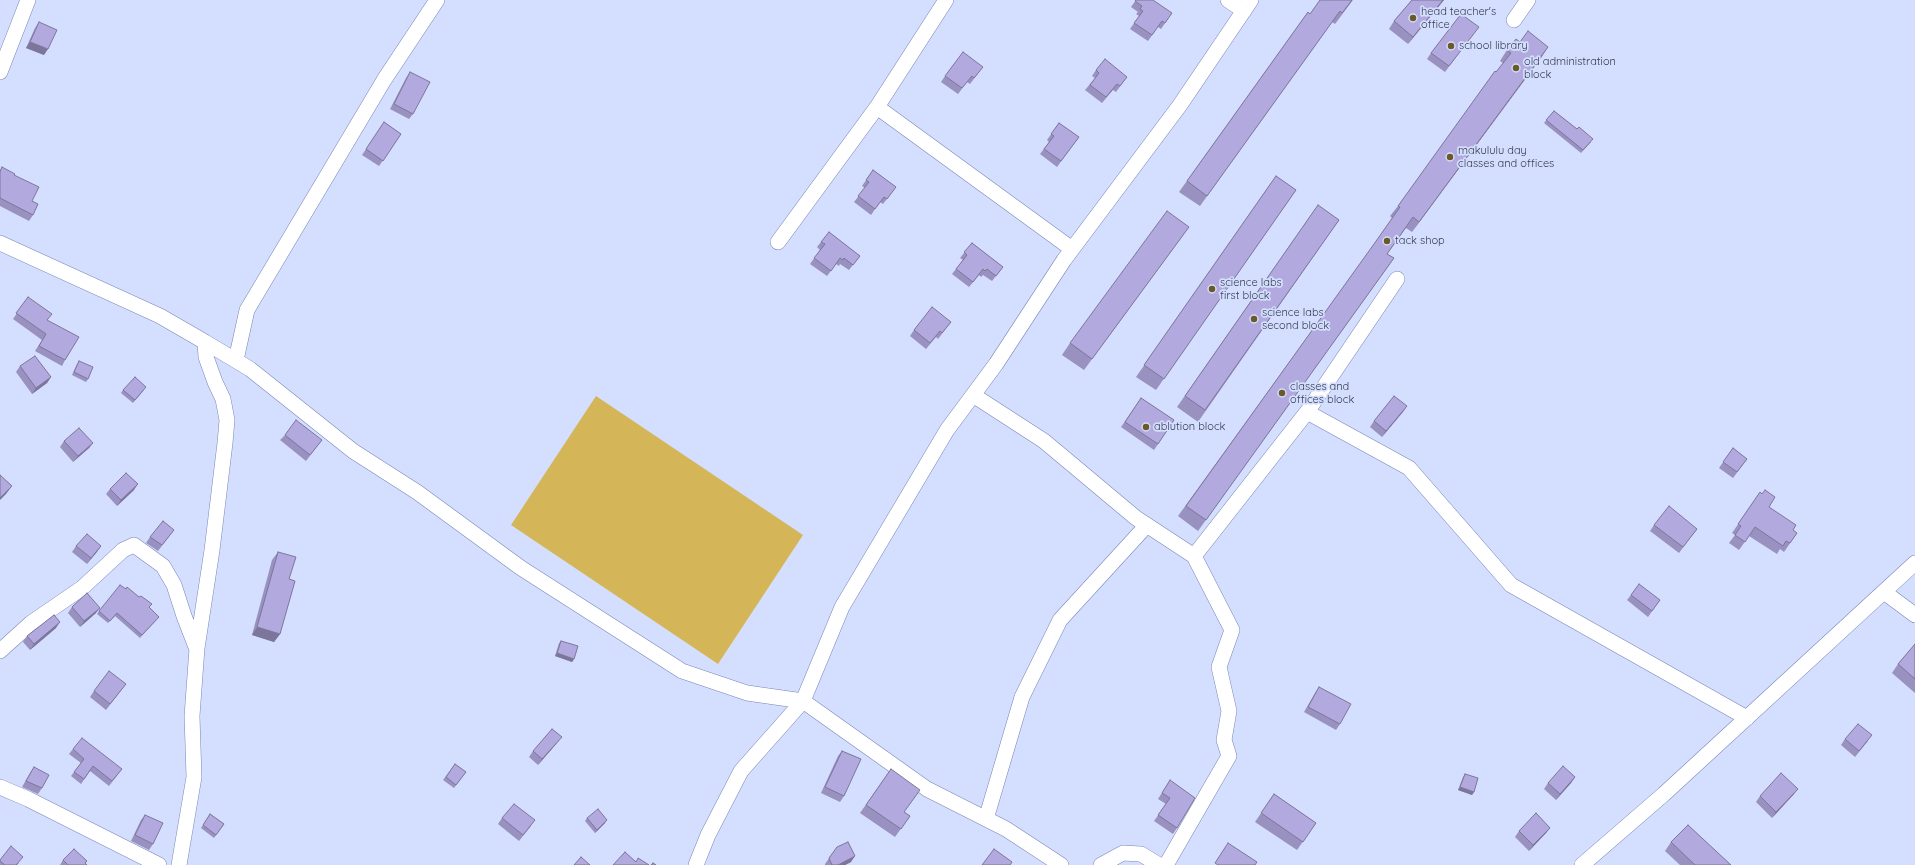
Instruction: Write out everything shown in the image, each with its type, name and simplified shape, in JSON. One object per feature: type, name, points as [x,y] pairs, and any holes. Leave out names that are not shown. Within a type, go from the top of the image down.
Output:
[{"type":"street","points":[[0,72],[28,0]]},
{"type":"street","points":[[236,360],[247,310],[380,86],[436,0]]},
{"type":"street","points":[[778,242],[877,107],[946,0]]},
{"type":"street","points":[[696,865],[708,835],[741,771],[803,701],[842,607],[947,430],[973,395],[1072,249],[1180,105],[1247,5],[1228,0]]},
{"type":"street","points":[[1514,20],[1528,0]]},
{"type":"street","points":[[877,107],[1072,249]]},
{"type":"street","points":[[0,243],[160,316],[236,360],[250,369],[353,451],[417,492],[521,568],[682,671],[747,693],[803,701],[927,789],[1006,830],[1061,865]]},
{"type":"street","points":[[1194,556],[1307,412],[1397,279]]},
{"type":"street","points":[[179,865],[194,777],[192,716],[197,648],[212,550],[227,420],[223,400],[206,357],[205,342]]},
{"type":"street","points":[[973,395],[1044,440],[1136,518],[1194,556],[1232,630],[1219,667],[1229,711],[1224,740],[1229,756],[1166,865]]},
{"type":"street","points":[[1307,412],[1409,468],[1511,585],[1747,718]]},
{"type":"street","points":[[986,819],[1022,697],[1060,620],[1147,525]]},
{"type":"street","points":[[0,651],[30,623],[82,588],[123,550],[134,545],[163,566],[174,585],[184,616],[197,648]]},
{"type":"street","points":[[1582,865],[1664,794],[1915,563]]},
{"type":"street","points":[[1884,592],[1915,615]]},
{"type":"street","points":[[0,787],[28,799],[159,865]]},
{"type":"street","points":[[1101,865],[1123,853],[1141,854],[1159,865]]},
{"type":"shaded area","points":[[596,396],[803,535],[718,664],[511,525]]},
{"type":"building","points":[[1153,0],[1172,13],[1165,23],[1162,21],[1152,35],[1134,23],[1143,11],[1140,9],[1142,6],[1135,1]]},
{"type":"building","points":[[1320,0],[1352,0],[1342,13],[1340,11],[1207,196],[1187,181],[1308,12],[1310,14]]},
{"type":"building","name":"head teacher's office","points":[[1412,0],[1443,0],[1413,37],[1394,21]]},
{"type":"building","name":"school library","points":[[1461,14],[1479,27],[1449,66],[1431,53]]},
{"type":"building","points":[[39,22],[57,30],[48,49],[30,42]]},
{"type":"building","points":[[1528,31],[1548,47],[1419,222],[1413,217],[1387,254],[1394,258],[1206,520],[1186,506],[1374,244],[1400,207],[1398,206],[1495,71],[1496,72],[1511,53],[1507,50],[1516,39],[1520,42]]},
{"type":"building","points":[[963,52],[983,67],[974,78],[972,76],[962,88],[945,76]]},
{"type":"building","points":[[1105,59],[1127,77],[1120,86],[1117,84],[1106,97],[1090,85],[1099,73],[1096,70]]},
{"type":"building","points":[[410,72],[430,82],[413,114],[394,104]]},
{"type":"building","points":[[1554,111],[1577,129],[1579,127],[1593,139],[1583,150],[1546,120]]},
{"type":"building","points":[[384,122],[401,134],[383,161],[366,149]]},
{"type":"building","points":[[1059,123],[1079,137],[1061,161],[1044,149],[1054,136],[1051,134]]},
{"type":"building","points":[[2,167],[15,174],[14,175],[39,187],[32,201],[38,204],[33,215],[0,198],[0,172]]},
{"type":"building","points":[[873,170],[896,187],[887,199],[884,197],[875,209],[858,196],[869,182],[866,180]]},
{"type":"building","name":"science labs first block","points":[[1276,176],[1296,190],[1164,379],[1144,365]]},
{"type":"building","name":"science labs second block","points":[[1318,205],[1339,220],[1205,410],[1185,396]]},
{"type":"building","points":[[1167,211],[1189,227],[1092,359],[1070,343]]},
{"type":"building","points":[[829,232],[860,256],[853,265],[844,258],[843,260],[840,258],[831,271],[814,258],[825,244],[821,242]]},
{"type":"building","points":[[972,243],[1003,267],[996,276],[987,269],[985,271],[983,269],[973,282],[956,269],[967,255],[964,252]]},
{"type":"building","points":[[28,297],[52,314],[47,320],[79,337],[65,360],[39,346],[46,334],[16,313]]},
{"type":"building","points":[[932,307],[951,322],[942,333],[940,331],[930,343],[914,330]]},
{"type":"building","points":[[35,356],[51,377],[36,388],[20,366]]},
{"type":"building","points":[[79,361],[93,367],[88,379],[74,372]]},
{"type":"building","points":[[135,377],[146,387],[135,400],[123,390]]},
{"type":"building","points":[[1394,396],[1407,406],[1386,431],[1374,421]]},
{"type":"building","name":"ablution block","points":[[1141,398],[1174,420],[1158,444],[1125,422]]},
{"type":"building","points":[[296,420],[322,440],[310,455],[285,435]]},
{"type":"building","points":[[79,428],[93,443],[78,456],[64,441]]},
{"type":"building","points":[[1733,448],[1747,459],[1737,472],[1723,462]]},
{"type":"building","points":[[126,473],[138,484],[121,500],[110,489]]},
{"type":"building","points":[[0,475],[12,486],[0,498]]},
{"type":"building","points":[[1765,490],[1775,497],[1769,507],[1796,525],[1793,530],[1797,533],[1790,543],[1786,541],[1783,546],[1755,527],[1745,542],[1735,535],[1741,526],[1738,524],[1760,492],[1762,494]]},
{"type":"building","points":[[1669,506],[1697,529],[1683,547],[1654,525]]},
{"type":"building","points":[[163,521],[174,530],[162,545],[150,537]]},
{"type":"building","points":[[87,534],[101,546],[91,558],[76,546]]},
{"type":"building","points":[[278,552],[296,557],[289,579],[295,581],[280,634],[257,627]]},
{"type":"building","points":[[1639,584],[1660,600],[1652,611],[1631,595]]},
{"type":"building","points":[[120,585],[126,589],[127,587],[139,597],[141,596],[152,604],[149,607],[159,617],[142,635],[117,613],[110,621],[99,611]]},
{"type":"building","points":[[87,593],[100,608],[84,621],[72,607]]},
{"type":"building","points":[[54,615],[60,622],[34,644],[27,636]]},
{"type":"building","points":[[561,641],[578,646],[574,659],[557,653]]},
{"type":"building","points":[[1915,644],[1915,679],[1898,664]]},
{"type":"building","points":[[109,671],[126,684],[110,704],[94,691]]},
{"type":"building","points":[[1319,687],[1351,704],[1340,724],[1308,707]]},
{"type":"building","points":[[1858,724],[1872,735],[1859,751],[1845,739]]},
{"type":"building","points":[[552,729],[562,737],[542,759],[533,751]]},
{"type":"building","points":[[82,738],[122,769],[112,781],[93,766],[84,779],[74,772],[84,759],[73,749]]},
{"type":"building","points":[[842,751],[861,759],[844,796],[825,787]]},
{"type":"building","points":[[455,764],[466,772],[456,785],[446,777]]},
{"type":"building","points":[[1563,766],[1575,777],[1560,794],[1548,783]]},
{"type":"building","points":[[34,767],[49,775],[42,788],[26,781]]},
{"type":"building","points":[[891,769],[920,790],[904,812],[910,816],[901,829],[866,805]]},
{"type":"building","points":[[1781,773],[1798,789],[1776,812],[1760,796]]},
{"type":"building","points":[[1465,774],[1478,778],[1474,792],[1460,787]]},
{"type":"building","points":[[1170,780],[1195,798],[1177,828],[1158,815],[1170,798],[1162,793]]},
{"type":"building","points":[[1274,794],[1316,823],[1303,842],[1261,813]]},
{"type":"building","points":[[514,804],[535,820],[523,835],[502,818]]},
{"type":"building","points":[[598,809],[607,820],[597,830],[587,818]]},
{"type":"building","points":[[1536,813],[1550,828],[1533,845],[1519,831]]},
{"type":"building","points":[[210,814],[224,824],[216,835],[203,825]]},
{"type":"building","points":[[145,815],[163,823],[153,844],[135,835]]},
{"type":"building","points":[[1688,825],[1731,865],[1695,865],[1671,842]]},
{"type":"building","points":[[848,842],[855,856],[838,865],[832,865],[829,858],[837,847]]},
{"type":"building","points":[[1228,843],[1257,862],[1255,865],[1218,865],[1215,863]]},
{"type":"building","points":[[11,846],[23,857],[16,865],[5,865],[0,860]]},
{"type":"building","points":[[74,849],[87,861],[85,863],[87,865],[68,865],[63,860]]},
{"type":"building","points":[[994,849],[1012,862],[1010,865],[982,865]]},
{"type":"building","points":[[625,852],[636,862],[638,858],[649,865],[613,865]]},
{"type":"building","points":[[581,857],[590,865],[574,865]]},
{"type":"place","name":"head teacher's office","points":[[1413,18]]},
{"type":"place","name":"school library","points":[[1451,46]]},
{"type":"place","name":"old administration block","points":[[1516,68]]},
{"type":"place","name":"makululu day classes and offices","points":[[1450,157]]},
{"type":"place","name":"tack shop","points":[[1387,241]]},
{"type":"place","name":"science labs first block","points":[[1212,289]]},
{"type":"place","name":"science labs second block","points":[[1254,319]]},
{"type":"place","name":"classes and offices block","points":[[1282,393]]},
{"type":"place","name":"ablution block","points":[[1146,427]]}]
